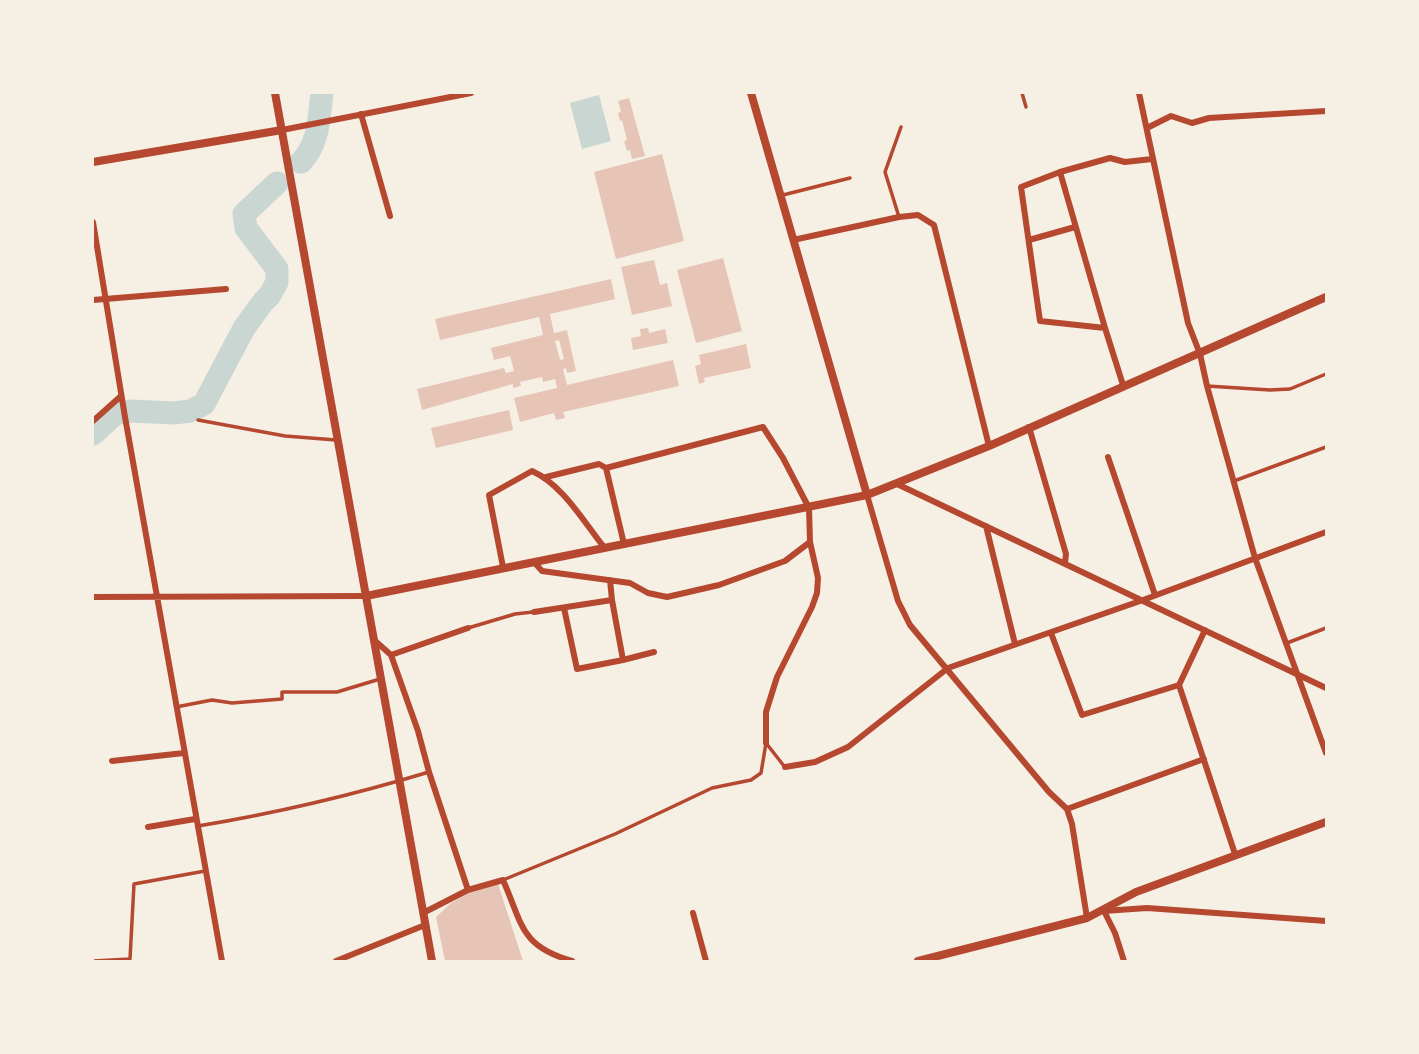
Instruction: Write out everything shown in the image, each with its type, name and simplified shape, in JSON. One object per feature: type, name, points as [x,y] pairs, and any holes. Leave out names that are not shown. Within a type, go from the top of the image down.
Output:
[{"type":"street","points":[[275,93],[432,961]]},
{"type":"street","points":[[93,162],[282,130],[432,97],[471,93]]},
{"type":"street","points":[[751,93],[898,601],[909,625],[948,668],[1049,792],[1067,809],[1072,824],[1087,918]]},
{"type":"street","points":[[1139,93],[1188,323],[1200,354],[1255,558],[1326,753]]},
{"type":"street","points":[[1147,128],[1171,117],[1192,123],[1209,118],[1326,111]]},
{"type":"street","points":[[361,114],[390,216]]},
{"type":"street","points":[[1105,328],[1040,321],[1021,187],[1060,172],[1110,158],[1125,162],[1152,159]]},
{"type":"street","points":[[1060,172],[1123,385]]},
{"type":"street","points":[[793,240],[899,216],[918,215],[934,225],[989,446]]},
{"type":"street","points":[[93,222],[121,396],[222,961]]},
{"type":"street","points":[[1029,240],[1075,227]]},
{"type":"street","points":[[93,300],[226,289]]},
{"type":"street","points":[[93,597],[366,596],[867,495],[989,446],[1326,297]]},
{"type":"street","points":[[93,421],[121,396]]},
{"type":"street","points":[[546,477],[599,464],[606,468],[763,427],[783,458],[808,508],[810,542],[818,578],[817,593],[777,677],[766,712],[766,743]]},
{"type":"street","points":[[1029,427],[1066,554],[1065,563]]},
{"type":"street","points":[[1108,457],[1155,595]]},
{"type":"street","points":[[606,468],[624,544]]},
{"type":"street","points":[[503,567],[489,495],[532,471],[546,477],[604,547]]},
{"type":"street","points":[[897,484],[1326,688]]},
{"type":"street","points":[[986,526],[1015,644]]},
{"type":"street","points":[[785,768],[815,762],[848,747],[948,668],[1326,532]]},
{"type":"street","points":[[534,562],[542,571],[631,583],[648,593],[667,597],[719,585],[785,561],[810,542]]},
{"type":"street","points":[[610,580],[623,660]]},
{"type":"street","points":[[534,612],[612,600]]},
{"type":"street","points":[[564,608],[577,669],[654,652]]},
{"type":"street","points":[[391,654],[468,628]]},
{"type":"street","points":[[1205,630],[1179,685],[1236,854]]},
{"type":"street","points":[[1051,633],[1082,715],[1179,685]]},
{"type":"street","points":[[373,639],[391,654],[468,890]]},
{"type":"street","points":[[112,761],[184,753]]},
{"type":"street","points":[[1067,809],[1204,760]]},
{"type":"street","points":[[148,827],[196,822]]},
{"type":"street","points":[[918,961],[1087,918],[1136,892],[1326,822]]},
{"type":"street","points":[[423,912],[468,890],[503,880],[528,937],[551,955],[572,961]]},
{"type":"street","points":[[1104,911],[1147,908],[1326,921]]},
{"type":"street","points":[[1104,911],[1124,961]]},
{"type":"street","points":[[693,913],[706,961]]},
{"type":"street","points":[[336,961],[425,925]]},
{"type":"lane","points":[[1022,93],[1026,107]]},
{"type":"lane","points":[[899,216],[885,172],[901,127]]},
{"type":"lane","points":[[780,196],[850,178]]},
{"type":"lane","points":[[1207,386],[1290,389],[1326,374]]},
{"type":"lane","points":[[198,420],[285,436],[329,441],[338,439]]},
{"type":"lane","points":[[1234,481],[1326,447]]},
{"type":"lane","points":[[468,628],[515,614],[534,612]]},
{"type":"lane","points":[[1287,643],[1326,628]]},
{"type":"lane","points":[[176,707],[212,700],[232,703],[282,699],[282,692],[337,692],[380,679]]},
{"type":"lane","points":[[766,743],[785,768]]},
{"type":"lane","points":[[503,880],[615,834],[712,788],[751,780],[761,773],[766,743]]},
{"type":"lane","points":[[196,822],[295,808],[429,772]]},
{"type":"lane","points":[[93,961],[130,959],[134,884],[205,871]]},
{"type":"shaded area","points":[[599,95],[611,141],[582,149],[570,103]]},
{"type":"building","points":[[629,98],[645,156],[632,159],[630,150],[627,151],[624,141],[627,140],[618,113],[621,112],[618,101]]},
{"type":"building","points":[[662,154],[684,241],[616,259],[594,172]]},
{"type":"building","points":[[723,258],[742,331],[696,343],[677,270]]},
{"type":"building","points":[[654,260],[660,285],[667,283],[672,306],[632,315],[621,267]]},
{"type":"building","points":[[611,279],[615,299],[550,314],[554,333],[567,330],[576,371],[567,373],[566,368],[563,369],[567,385],[673,360],[679,386],[563,412],[565,418],[556,420],[554,413],[520,422],[514,398],[557,388],[555,379],[543,382],[542,377],[520,382],[521,386],[513,388],[513,384],[422,410],[417,389],[504,368],[506,373],[514,371],[510,356],[494,360],[491,348],[543,335],[539,317],[440,340],[435,319]],"holes":[[[559,340],[564,359],[560,360],[555,341]]]},
{"type":"building","points":[[648,328],[649,333],[665,329],[668,343],[633,350],[631,338],[641,336],[640,329]]},
{"type":"building","points":[[746,344],[751,368],[704,378],[705,382],[699,384],[695,366],[701,364],[699,355]]},
{"type":"building","points":[[509,410],[513,430],[436,448],[431,428]]},
{"type":"building","points":[[498,884],[523,961],[445,961],[436,917],[467,894]]},
{"type":"waterway","points":[[301,162],[315,139],[322,93]]},
{"type":"waterway","points":[[93,434],[115,414],[131,411],[174,413],[190,411],[204,404],[244,328],[277,282],[277,269],[246,228],[244,214],[277,183]]}]
